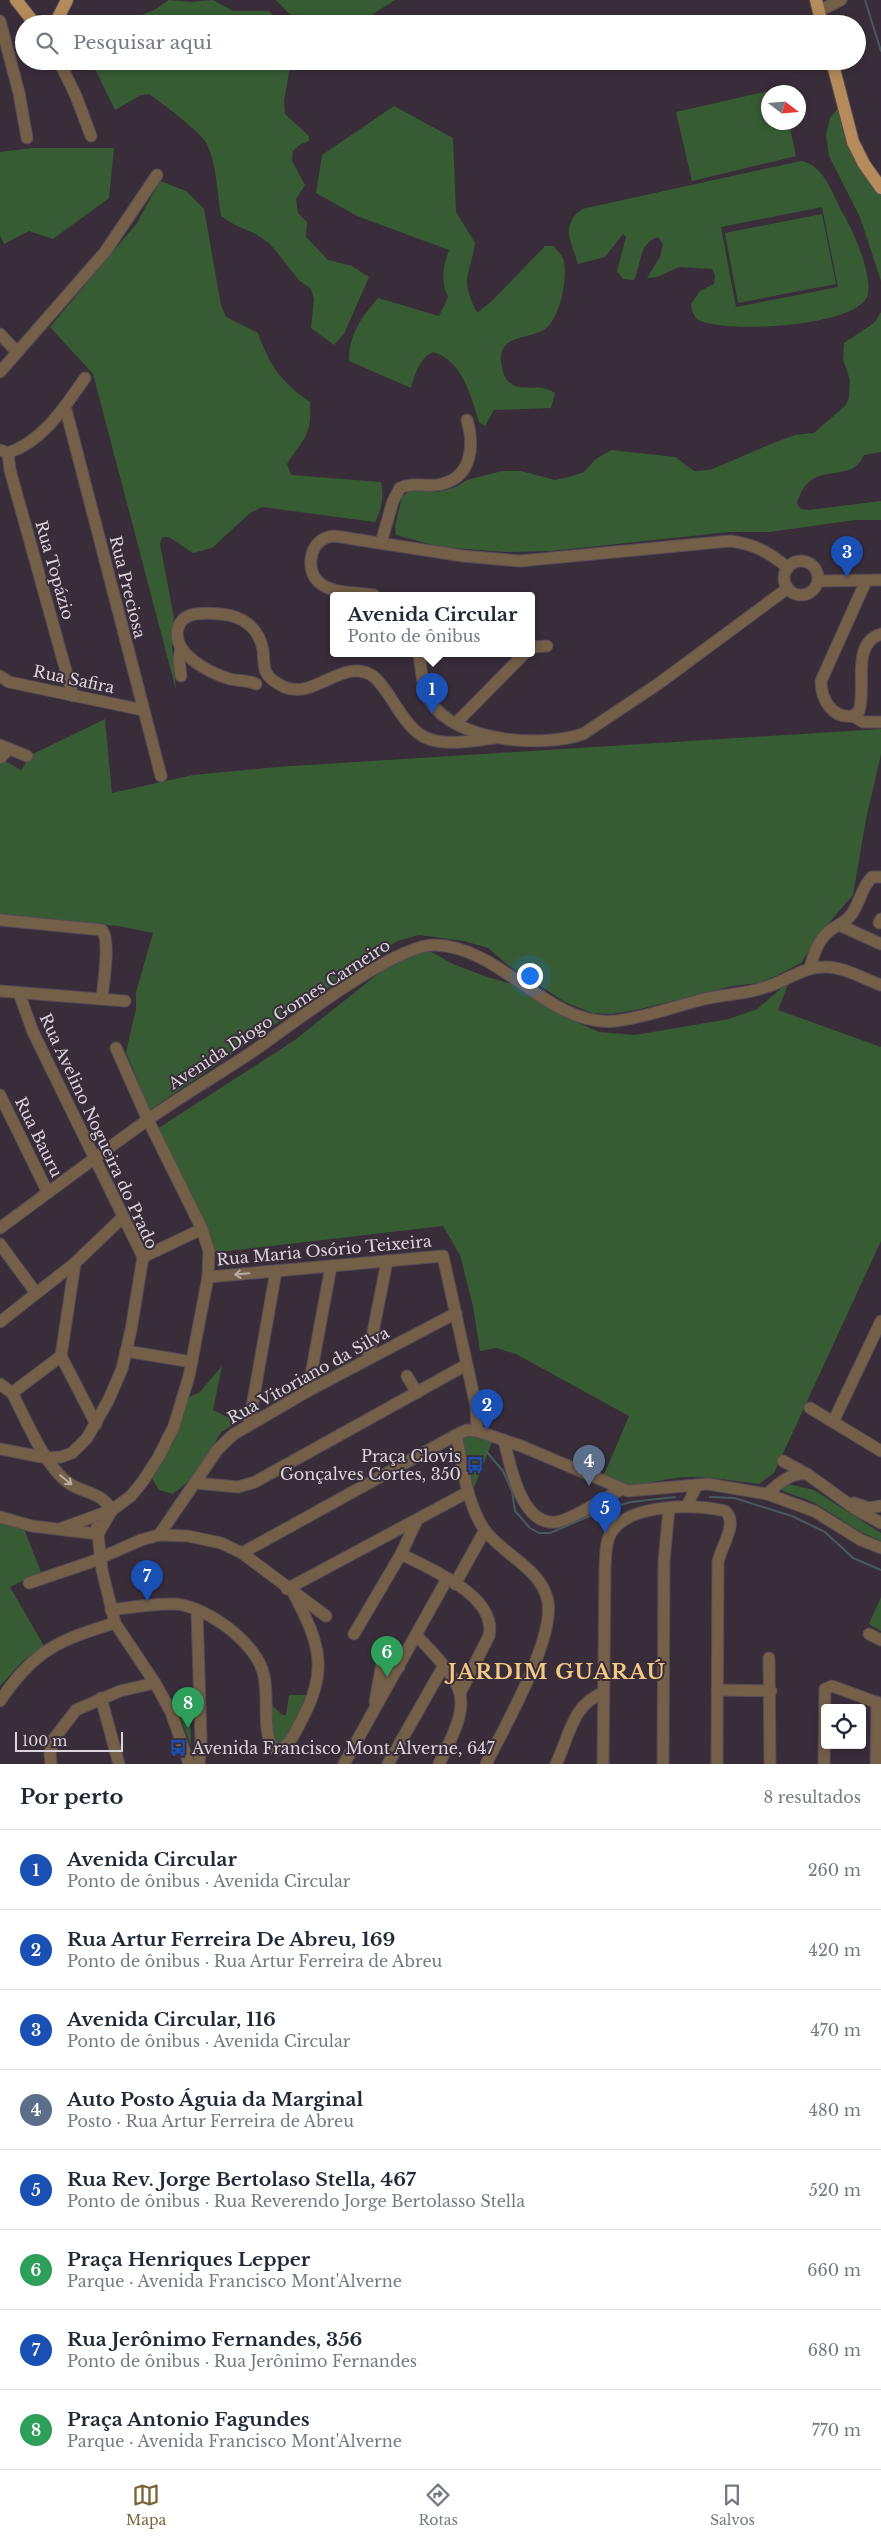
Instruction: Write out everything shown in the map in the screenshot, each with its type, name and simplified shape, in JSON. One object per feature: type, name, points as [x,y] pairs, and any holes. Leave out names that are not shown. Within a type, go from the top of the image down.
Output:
[{"type":"main road","points":[[16,0],[28,15]]},
{"type":"main road","points":[[60,15],[67,0]]},
{"type":"main road","points":[[834,70],[853,142],[864,164],[881,188]]},
{"type":"street","points":[[818,5],[841,0]]},
{"type":"street","points":[[0,21],[19,92],[28,138]]},
{"type":"street","points":[[63,70],[76,96],[91,136]]},
{"type":"street","points":[[0,372],[16,351],[105,252],[157,175]]},
{"type":"street","points":[[0,334],[16,351]]},
{"type":"street","points":[[4,452],[28,445],[65,406],[85,378]]},
{"type":"street","name":"Rua Preciosa","points":[[65,406],[161,776]]},
{"type":"street","points":[[381,542],[393,501],[400,488],[413,484],[441,484],[454,479],[463,470],[468,461],[472,446],[467,420]]},
{"type":"street","name":"Rua Topázio","points":[[4,452],[5,470],[73,696]]},
{"type":"street","points":[[355,592],[324,587],[313,574],[311,560],[315,546],[327,537],[381,542],[455,555],[520,561],[730,542],[746,543],[762,548],[788,568]]},
{"type":"street","points":[[797,562],[808,563],[816,570],[818,581],[808,594],[796,594],[788,588],[784,578],[788,568],[797,562]]},
{"type":"street","points":[[818,581],[881,580]]},
{"type":"street","points":[[866,581],[821,681],[822,694],[832,710],[839,715],[853,716],[863,722],[881,722]]},
{"type":"street","points":[[256,684],[217,674],[202,666],[181,647],[177,636],[178,628],[188,616],[209,613],[237,616],[252,627],[259,637],[266,672],[272,680],[285,688],[302,688],[314,685],[349,671],[365,672],[378,681],[419,734],[431,739],[453,742],[496,738],[556,741],[583,734],[658,684],[788,588]]},
{"type":"street","points":[[853,716],[859,711],[861,704],[864,650],[870,639],[881,634]]},
{"type":"street","points":[[535,647],[547,646]]},
{"type":"street","points":[[181,647],[179,660],[181,676]]},
{"type":"street","points":[[420,657],[430,700],[435,708],[456,723],[496,738]]},
{"type":"street","points":[[456,723],[520,657]]},
{"type":"street","name":"Rua Safira","points":[[0,676],[9,682],[143,710]]},
{"type":"street","points":[[0,758],[5,747],[27,756]]},
{"type":"street","points":[[810,969],[812,958],[822,939],[850,918],[865,885],[872,877],[881,877]]},
{"type":"street","points":[[0,920],[102,930],[106,935],[102,999]]},
{"type":"street","points":[[839,925],[881,944]]},
{"type":"street","name":"Avenida Diogo Gomes Carneiro","points":[[0,1228],[148,1120],[379,966],[404,951],[424,945],[448,947],[476,956],[571,1014],[591,1021],[604,1022],[634,1018],[710,998],[756,990],[810,969],[834,968],[881,985]]},
{"type":"street","points":[[0,991],[126,1001]]},
{"type":"street","name":"Rua Avelino Nogueira do Prado","points":[[19,993],[33,1032],[143,1257],[126,1351],[116,1385],[87,1438],[72,1453],[47,1458]]},
{"type":"street","points":[[60,1529],[107,1512],[131,1496],[158,1458],[180,1410],[192,1362],[208,1277],[209,1251],[202,1229],[148,1120],[116,1048]]},
{"type":"street","name":"Rua Bauru","points":[[0,1094],[48,1193]]},
{"type":"street","points":[[0,1322],[75,1263],[123,1217]]},
{"type":"street","points":[[143,1257],[202,1229]]},
{"type":"street","points":[[0,1244],[36,1293]]},
{"type":"street","name":"Rua Maria Osório Teixeira","points":[[208,1277],[444,1256],[476,1406],[476,1431]]},
{"type":"street","points":[[368,1358],[386,1261]]},
{"type":"street","points":[[75,1263],[61,1356],[96,1424]]},
{"type":"street","points":[[308,1391],[331,1266]]},
{"type":"street","points":[[249,1424],[276,1271]]},
{"type":"street","name":"Rua Vitoriano da Silva","points":[[159,1536],[218,1449],[249,1424],[368,1358],[456,1313]]},
{"type":"street","points":[[834,1422],[881,1321]]},
{"type":"street","points":[[126,1351],[192,1362]]},
{"type":"street","points":[[12,1393],[61,1356]]},
{"type":"street","points":[[196,1483],[238,1487],[255,1482],[466,1365]]},
{"type":"street","points":[[407,1376],[417,1393]]},
{"type":"street","points":[[0,1384],[12,1393],[47,1458],[67,1482],[103,1499],[107,1512],[98,1534],[100,1558],[115,1623],[155,1683],[171,1712],[189,1764]]},
{"type":"street","points":[[810,1408],[881,1451]]},
{"type":"street","points":[[242,1553],[456,1434],[467,1430],[504,1440],[622,1489],[692,1496],[724,1511],[731,1518],[731,1524],[720,1551],[718,1562],[717,1764]]},
{"type":"street","points":[[456,1434],[468,1492],[485,1530],[532,1574],[546,1594],[548,1612],[539,1650],[529,1676],[486,1764]]},
{"type":"street","points":[[504,1440],[511,1469],[526,1505],[541,1519],[556,1522],[567,1518],[622,1489]]},
{"type":"street","points":[[0,1449],[47,1458]]},
{"type":"street","points":[[783,1461],[807,1474],[857,1510],[881,1523]]},
{"type":"street","points":[[767,1494],[782,1481],[807,1474]]},
{"type":"street","points":[[603,1764],[605,1567],[609,1535],[625,1519],[645,1512],[669,1508],[692,1496],[723,1485],[767,1494],[814,1511],[861,1540],[881,1548]]},
{"type":"street","points":[[291,1592],[468,1492]]},
{"type":"street","points":[[845,1500],[869,1508],[881,1506]]},
{"type":"street","points":[[663,1764],[664,1562],[669,1508]]},
{"type":"street","points":[[0,1517],[32,1526],[98,1534]]},
{"type":"street","points":[[354,1634],[401,1554],[417,1520]]},
{"type":"street","points":[[344,1764],[416,1635],[485,1530]]},
{"type":"street","points":[[29,1583],[100,1558],[123,1547],[159,1536],[200,1538],[221,1543],[242,1553],[291,1592],[326,1616]]},
{"type":"street","points":[[401,1554],[451,1581],[482,1605],[488,1614],[491,1626],[489,1636],[460,1693],[455,1730],[439,1764]]},
{"type":"street","points":[[112,1610],[164,1604],[185,1606],[197,1610],[239,1637],[260,1662],[264,1677],[268,1735],[272,1748],[277,1750],[285,1747],[292,1739],[305,1715],[318,1674],[316,1640],[291,1592]]},
{"type":"street","points":[[197,1610],[201,1741],[199,1764]]},
{"type":"street","points":[[0,1701],[19,1675],[40,1654],[75,1635],[115,1623]]},
{"type":"street","points":[[869,1634],[881,1640]]},
{"type":"street","points":[[416,1635],[443,1667],[460,1693]]},
{"type":"street","points":[[373,1713],[383,1658],[399,1667]]},
{"type":"street","points":[[769,1663],[770,1764]]},
{"type":"street","points":[[388,1764],[443,1667]]},
{"type":"street","points":[[51,1764],[51,1744],[76,1710],[101,1698],[155,1683]]},
{"type":"street","points":[[824,1764],[823,1693],[825,1689],[832,1686],[879,1703],[876,1764]]},
{"type":"street","points":[[717,1690],[770,1691]]},
{"type":"street","points":[[556,1764],[574,1720],[581,1708],[589,1699],[603,1693]]},
{"type":"street","points":[[101,1698],[119,1764]]},
{"type":"green space","points":[[169,0],[191,2],[213,0],[233,11],[269,11],[273,15],[142,15],[156,9]]},
{"type":"green space","points":[[276,0],[395,0],[371,15],[290,15]]},
{"type":"green space","points":[[95,70],[289,70],[284,101],[285,114],[309,136],[309,141],[299,145],[293,151],[292,161],[305,185],[296,199],[298,213],[307,222],[306,237],[328,260],[352,266],[369,277],[344,334],[334,345],[311,328],[314,299],[311,289],[299,280],[270,244],[256,234],[235,225],[221,216],[213,161],[204,139],[181,118],[149,94],[141,95],[115,110]]},
{"type":"green space","points":[[761,93],[761,130],[790,130],[796,156],[692,181],[676,112]]},
{"type":"green space","points":[[394,106],[453,138],[456,212],[475,243],[467,284],[477,313],[493,300],[545,246],[554,246],[563,258],[565,266],[564,285],[555,316],[545,329],[516,339],[505,346],[501,361],[505,377],[514,385],[542,388],[555,393],[551,408],[494,410],[485,426],[479,422],[464,380],[443,356],[433,352],[424,359],[416,372],[411,388],[349,361],[351,343],[357,327],[366,312],[378,298],[439,316],[448,297],[443,274],[449,250],[357,216],[316,193],[322,155]]},
{"type":"green space","points":[[838,108],[881,192],[881,281],[860,217],[829,156],[826,135],[830,118]]},
{"type":"green space","points":[[33,148],[114,148],[109,198],[53,239],[29,231],[4,244],[0,235],[0,152]]},
{"type":"green space","points":[[801,161],[816,168],[831,189],[861,252],[867,275],[868,294],[860,305],[842,314],[790,325],[735,326],[713,324],[699,320],[693,313],[691,304],[700,291],[714,284],[715,275],[712,269],[679,267],[657,277],[647,278],[660,257],[663,244],[658,237],[647,244],[644,249],[634,280],[623,279],[617,271],[626,237],[623,234],[605,257],[578,264],[570,241],[569,228],[575,215],[582,209]],"holes":[[[822,207],[838,287],[736,307],[721,227]]]},
{"type":"green space","points":[[160,181],[186,191],[204,209],[221,305],[226,317],[258,333],[267,355],[284,380],[310,402],[310,423],[306,436],[287,464],[291,475],[381,482],[382,493],[381,508],[375,522],[262,507],[250,513],[212,548],[193,553],[169,537],[162,537],[160,544],[174,618],[171,635],[176,690],[93,374],[50,327],[137,223]]},
{"type":"green space","points":[[822,214],[836,284],[738,303],[725,233]]},
{"type":"green space","points":[[881,312],[881,452],[864,455],[858,465],[850,470],[821,475],[812,480],[804,489],[797,503],[801,509],[809,510],[881,501],[881,520],[855,520],[769,532],[729,532],[552,551],[506,552],[440,547],[396,535],[395,526],[402,497],[409,491],[418,489],[438,492],[456,487],[467,480],[502,471],[521,471],[555,480],[584,472],[596,459],[611,450],[675,457],[694,471],[710,470],[795,435],[814,433],[845,406],[849,398],[850,380],[843,359],[844,343],[874,323]]},
{"type":"green space","points":[[105,719],[112,793],[193,775],[277,767],[881,729],[881,754],[866,819],[853,895],[821,932],[801,963],[776,976],[758,983],[732,986],[636,1010],[611,1014],[592,1013],[565,1002],[509,966],[488,948],[464,941],[419,935],[397,941],[150,1110],[126,1052],[136,1009],[136,992],[153,933],[119,926],[0,916],[0,758],[21,770],[31,755]]},
{"type":"green space","points":[[428,950],[453,964],[515,985],[581,1024],[599,1032],[635,1035],[729,1019],[757,1009],[789,982],[778,1010],[881,1047],[881,1241],[774,1473],[759,1484],[716,1478],[690,1477],[627,1484],[603,1477],[629,1416],[516,1354],[496,1348],[480,1351],[473,1306],[460,1255],[443,1226],[212,1253],[157,1129],[295,1040],[403,954]]},
{"type":"green space","points":[[222,1366],[213,1410],[238,1422],[221,1432],[198,1473],[173,1494],[159,1490],[152,1478],[189,1397],[199,1393]]},
{"type":"green space","points":[[471,1436],[492,1442],[474,1488],[461,1439]]},
{"type":"green space","points":[[788,1484],[814,1490],[881,1533],[881,1541],[861,1532],[813,1502],[783,1491],[782,1488]]},
{"type":"green space","points":[[0,1522],[24,1529],[41,1572],[10,1587],[44,1646],[24,1660],[0,1686]]},
{"type":"green space","points":[[881,1597],[881,1631],[869,1624]]},
{"type":"green space","points":[[289,1695],[306,1695],[289,1735],[282,1745],[276,1744],[272,1734],[269,1706],[272,1705],[282,1715],[286,1715]]},
{"type":"green space","points":[[190,1703],[191,1746],[178,1711]]},
{"type":"waterway","points":[[865,0],[881,51]]},
{"type":"waterway","points":[[486,1451],[503,1471],[512,1491],[515,1511],[530,1528],[539,1533],[550,1533],[606,1509],[631,1502],[675,1497]]},
{"type":"waterway","points":[[710,1497],[734,1498],[792,1516],[825,1532],[853,1558],[881,1570]]},
{"type":"place","name":"Avenida Circular, 116","points":[[847,577]]},
{"type":"place","name":"Avenida Circular","points":[[432,714]]},
{"type":"place","name":"Rua Artur Ferreira De Abreu, 169","points":[[487,1430]]},
{"type":"place","name":"Praça Clovis Gonçalves Cortes, 350","points":[[475,1465]]},
{"type":"place","name":"Auto Posto Águia da Marginal","points":[[589,1486]]},
{"type":"place","name":"Rua Rev. Jorge Bertolaso Stella, 467","points":[[605,1533]]},
{"type":"place","name":"Rua Jerônimo Fernandes, 356","points":[[147,1601]]},
{"type":"place","name":"Praça Henriques Lepper","points":[[387,1677]]},
{"type":"place","name":"Praça Antonio Fagundes","points":[[188,1728]]},
{"type":"place","name":"Avenida Francisco Mont Alverne, 647","points":[[178,1748]]},
{"type":"district","name":"JARDIM GUARAÚ","points":[[557,1672]]}]
